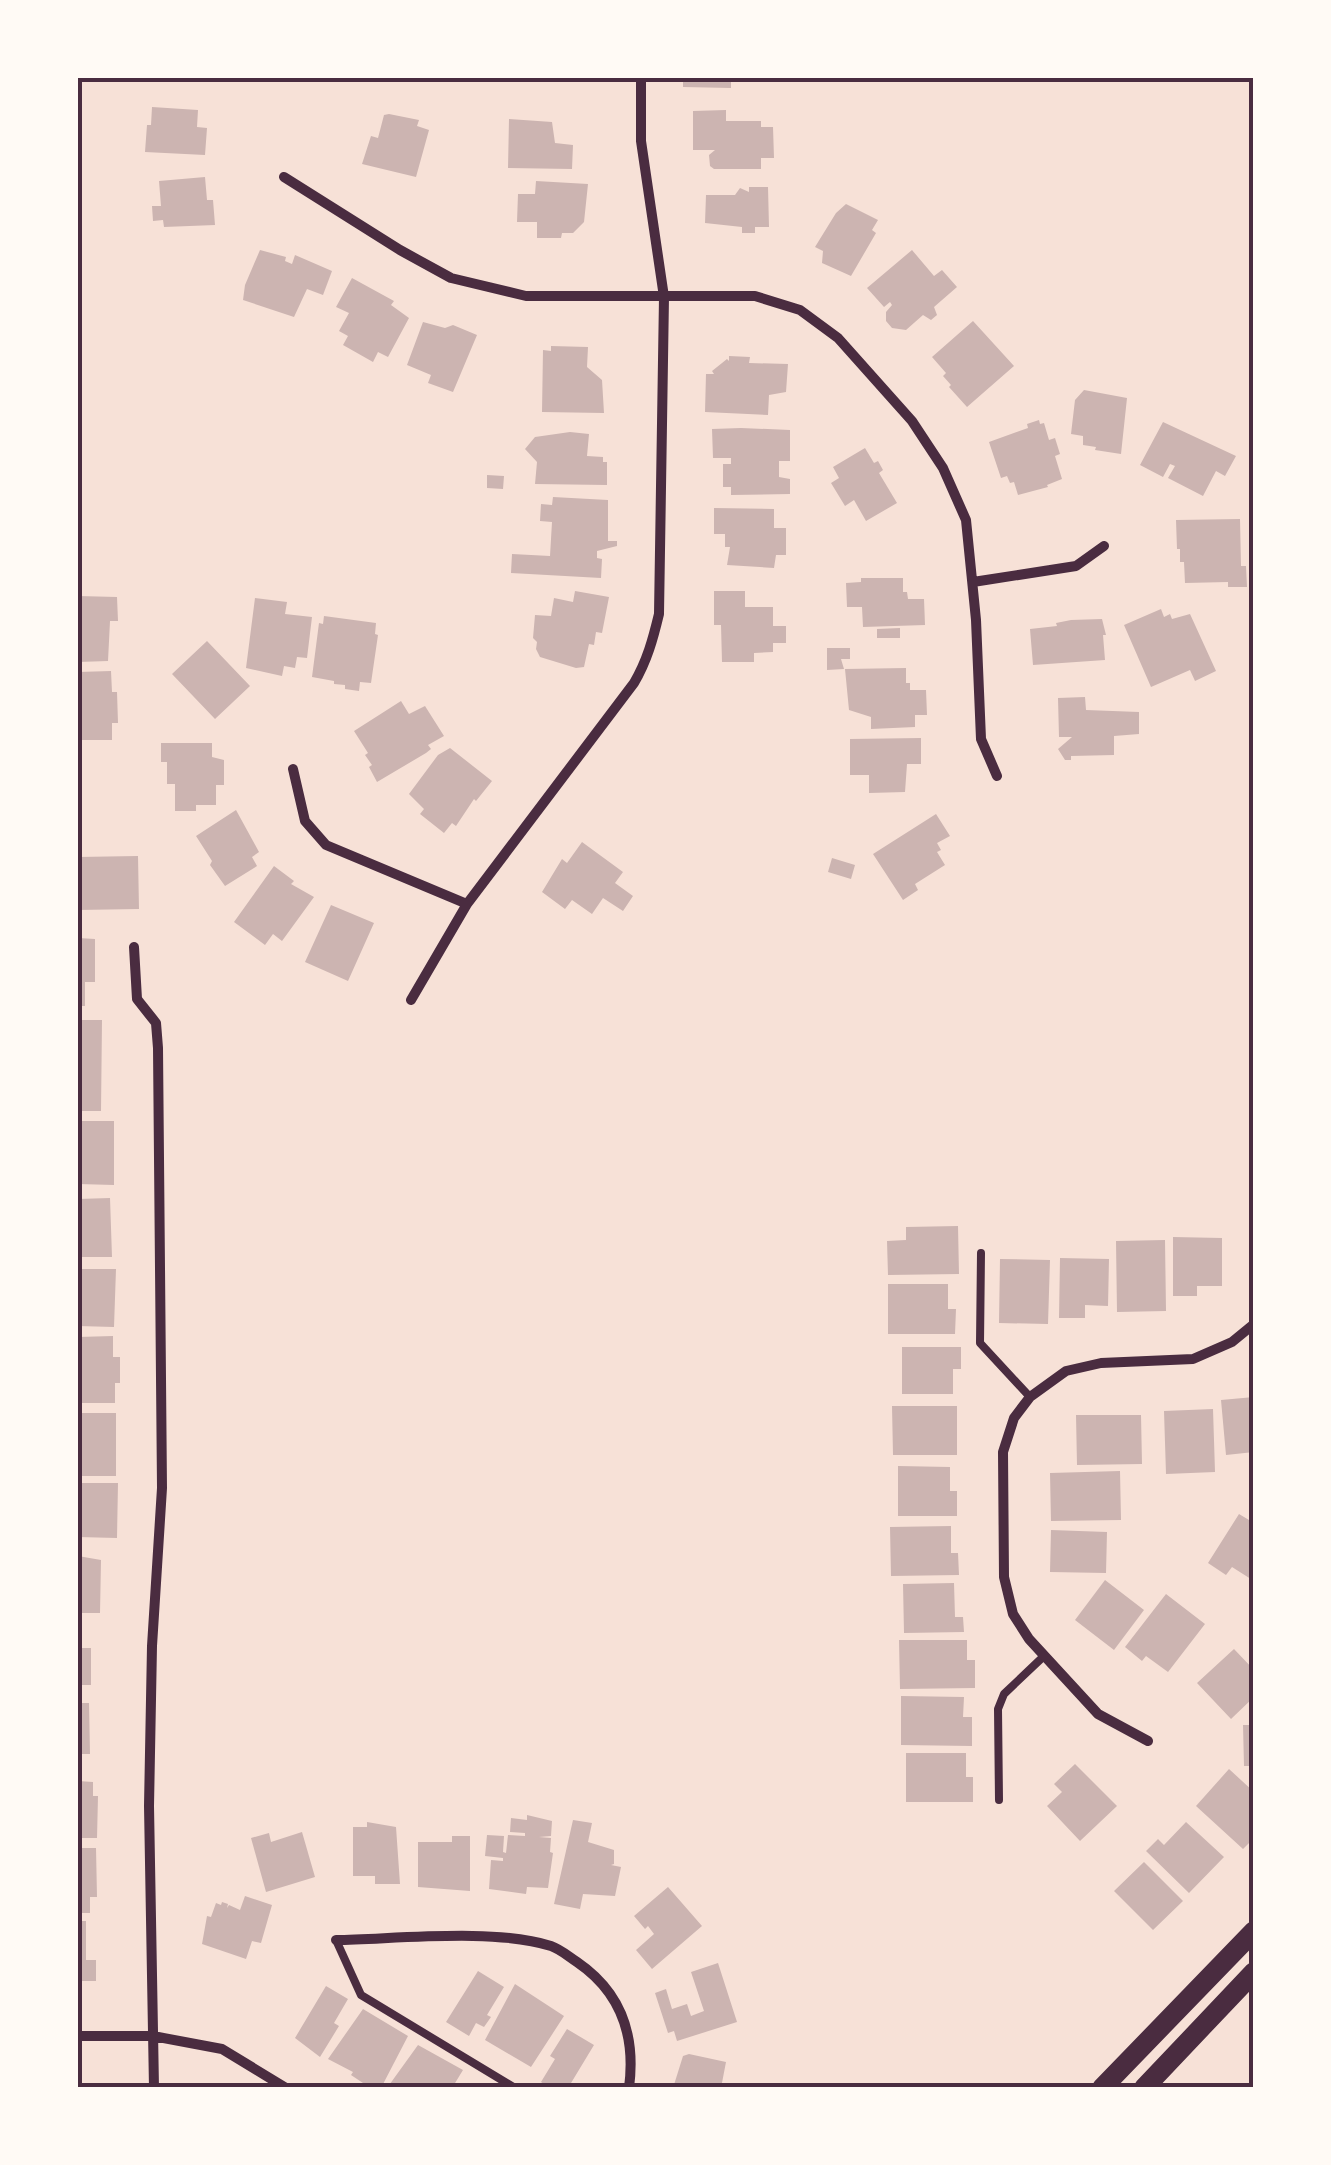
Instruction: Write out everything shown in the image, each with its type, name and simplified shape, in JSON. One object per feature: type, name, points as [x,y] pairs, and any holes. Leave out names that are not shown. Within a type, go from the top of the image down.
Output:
[{"type":"main road","points":[[1102,2088],[1254,1931]]},
{"type":"main road","points":[[1144,2088],[1254,1972]]},
{"type":"street","points":[[410,1000],[467,904],[634,684],[646,662],[656,626],[664,297],[640,141],[642,78]]},
{"type":"street","points":[[284,177],[451,278],[526,296],[755,296],[800,310],[838,338],[912,421],[943,468],[966,520],[981,739],[997,776]]},
{"type":"street","points":[[973,582],[1076,566],[1104,546]]},
{"type":"street","points":[[293,768],[305,821],[326,845],[467,904]]},
{"type":"street","points":[[134,946],[137,999],[156,1023],[158,1048],[162,1488],[152,1646],[148,1806],[154,2088]]},
{"type":"street","points":[[1148,1741],[1098,1714],[1028,1639],[1012,1614],[1004,1577],[1003,1452],[1014,1418],[1030,1397],[1066,1371],[1101,1362],[1193,1358],[1232,1342],[1254,1324]]},
{"type":"street","points":[[336,1940],[510,1937],[554,1946],[594,1973],[619,2003],[630,2034],[629,2088]]},
{"type":"street","points":[[78,2036],[153,2036],[222,2049],[286,2088]]},
{"type":"lane","points":[[981,1253],[980,1342],[1030,1397]]},
{"type":"lane","points":[[999,1800],[998,1709],[1004,1694],[1044,1656]]},
{"type":"lane","points":[[336,1940],[362,1995],[515,2088]]},
{"type":"building","points":[[683,78],[731,78],[731,88],[683,87]]},
{"type":"building","points":[[152,107],[198,110],[197,127],[207,128],[205,155],[145,152]]},
{"type":"building","points":[[726,110],[726,121],[761,121],[761,127],[773,127],[774,158],[761,158],[761,169],[714,169],[709,155],[715,150],[693,150],[693,111]]},
{"type":"building","points":[[384,115],[419,120],[417,126],[429,130],[416,177],[362,164],[371,136],[378,138]]},
{"type":"building","points":[[509,119],[552,122],[555,143],[573,145],[572,169],[508,168]]},
{"type":"building","points":[[205,177],[207,200],[213,200],[215,225],[164,227],[163,220],[153,221],[152,206],[161,206],[159,181]]},
{"type":"building","points":[[536,181],[588,184],[584,222],[573,233],[562,233],[561,238],[537,238],[537,222],[517,222],[518,194],[535,194]]},
{"type":"building","points":[[749,187],[768,187],[769,227],[755,227],[755,233],[742,233],[742,227],[705,223],[706,195],[735,195],[740,188],[749,192]]},
{"type":"building","points":[[846,204],[878,220],[872,230],[876,233],[851,276],[822,263],[823,251],[815,247]]},
{"type":"building","points":[[260,250],[286,257],[285,261],[292,264],[295,255],[332,271],[323,295],[307,289],[294,317],[243,300]]},
{"type":"building","points":[[912,250],[934,276],[942,270],[957,287],[934,307],[937,315],[931,320],[923,315],[906,330],[892,328],[886,321],[886,312],[892,305],[890,302],[884,307],[867,288]]},
{"type":"building","points":[[352,278],[394,301],[391,305],[409,318],[388,357],[378,352],[373,362],[343,345],[348,336],[339,331],[349,313],[336,307]]},
{"type":"building","points":[[973,321],[1014,366],[967,407],[949,387],[943,376],[946,373],[932,357]]},
{"type":"building","points":[[423,322],[445,328],[453,325],[477,335],[453,392],[428,383],[431,375],[407,365]]},
{"type":"building","points":[[551,346],[588,347],[587,367],[602,380],[604,413],[542,412],[543,350],[551,351]]},
{"type":"building","points":[[729,356],[750,357],[749,363],[788,364],[786,392],[769,395],[768,415],[705,412],[706,374],[714,374],[712,371],[729,361]]},
{"type":"building","points":[[1084,390],[1127,398],[1121,454],[1095,450],[1096,447],[1083,445],[1083,436],[1071,434],[1075,400]]},
{"type":"building","points":[[1039,420],[1044,423],[1049,440],[1055,438],[1060,454],[1055,456],[1062,479],[1018,495],[1014,482],[1010,483],[1007,476],[1001,478],[989,442]]},
{"type":"building","points":[[1163,422],[1236,456],[1225,476],[1216,471],[1203,496],[1168,478],[1175,466],[1170,464],[1163,477],[1140,465]]},
{"type":"building","points":[[712,429],[790,430],[790,461],[779,461],[779,477],[790,479],[790,494],[731,495],[731,487],[723,487],[723,464],[731,464],[731,458],[713,458]]},
{"type":"building","points":[[570,432],[589,434],[587,456],[603,457],[603,462],[607,462],[607,485],[535,484],[537,462],[525,449],[535,437]]},
{"type":"building","points":[[865,448],[874,463],[878,461],[883,470],[879,473],[897,503],[866,521],[854,500],[845,506],[831,483],[839,478],[833,467]]},
{"type":"building","points":[[487,475],[504,476],[503,489],[487,488]]},
{"type":"building","points":[[553,497],[608,500],[608,541],[617,541],[617,546],[597,551],[597,558],[602,559],[601,578],[511,573],[512,554],[550,556],[552,522],[540,521],[541,504],[552,505]]},
{"type":"building","points":[[714,508],[774,509],[774,528],[786,528],[786,555],[776,555],[774,568],[727,565],[730,547],[725,547],[725,534],[714,534]]},
{"type":"building","points":[[1240,519],[1241,566],[1246,566],[1247,587],[1228,587],[1228,582],[1185,583],[1184,562],[1180,562],[1177,549],[1176,520]]},
{"type":"building","points":[[861,578],[903,578],[903,592],[907,592],[908,599],[924,599],[925,625],[863,627],[862,607],[847,607],[846,583],[861,582]]},
{"type":"building","points":[[575,591],[609,597],[602,633],[596,632],[594,645],[589,644],[584,667],[576,668],[540,657],[533,638],[535,615],[551,616],[554,598],[573,602]]},
{"type":"building","points":[[714,591],[745,591],[745,607],[773,607],[773,626],[786,626],[786,643],[773,643],[773,652],[754,653],[754,662],[722,662],[721,625],[714,625]]},
{"type":"building","points":[[78,596],[117,597],[118,621],[110,621],[108,661],[78,662]]},
{"type":"building","points":[[255,598],[287,602],[285,614],[312,617],[307,658],[297,657],[295,668],[284,666],[282,676],[246,668]]},
{"type":"building","points":[[1161,609],[1164,617],[1170,614],[1172,619],[1190,614],[1216,671],[1195,681],[1190,670],[1151,687],[1124,625]]},
{"type":"building","points":[[324,616],[376,623],[371,683],[360,682],[359,691],[312,677],[319,623],[323,624]]},
{"type":"building","points":[[1102,619],[1105,660],[1033,665],[1030,629],[1071,620]]},
{"type":"building","points":[[900,628],[900,638],[877,638],[877,629]]},
{"type":"building","points":[[207,641],[250,686],[215,719],[172,674]]},
{"type":"building","points":[[827,648],[850,648],[850,659],[841,659],[844,669],[827,670]]},
{"type":"building","points":[[906,668],[910,690],[926,690],[927,715],[915,715],[915,727],[871,729],[871,717],[849,710],[845,669]]},
{"type":"building","points":[[111,671],[112,692],[117,692],[118,723],[112,723],[112,740],[78,740],[78,672]]},
{"type":"building","points":[[1085,697],[1086,710],[1139,712],[1139,734],[1114,736],[1114,755],[1071,756],[1071,760],[1065,760],[1058,749],[1072,737],[1059,737],[1058,698]]},
{"type":"building","points":[[401,701],[409,714],[425,706],[444,736],[428,745],[431,749],[426,753],[377,782],[365,755],[368,753],[354,731]]},
{"type":"building","points":[[921,738],[921,764],[907,764],[905,792],[869,793],[869,775],[850,775],[850,739]]},
{"type":"building","points":[[161,743],[212,743],[212,757],[224,760],[224,785],[216,785],[216,805],[196,805],[196,811],[175,811],[175,784],[167,784],[167,762],[161,762]]},
{"type":"building","points":[[450,748],[492,781],[456,826],[452,823],[444,833],[420,814],[424,809],[409,794],[438,755]]},
{"type":"building","points":[[236,810],[259,852],[252,857],[257,866],[225,886],[196,836]]},
{"type":"building","points":[[936,814],[950,836],[937,843],[941,850],[937,852],[945,865],[915,884],[918,890],[903,900],[873,854]]},
{"type":"building","points":[[582,842],[623,872],[615,883],[633,896],[623,911],[603,898],[592,914],[572,900],[565,909],[542,892],[562,859],[567,863]]},
{"type":"building","points":[[138,856],[139,909],[78,910],[78,857]]},
{"type":"building","points":[[832,858],[855,865],[851,879],[828,872]]},
{"type":"building","points":[[274,866],[294,881],[291,884],[314,897],[282,941],[273,934],[265,945],[234,922]]},
{"type":"building","points":[[331,905],[374,923],[348,981],[305,962]]},
{"type":"building","points":[[78,938],[95,939],[95,982],[85,982],[85,1006],[78,1006]]},
{"type":"building","points":[[78,1020],[102,1020],[101,1111],[78,1111]]},
{"type":"building","points":[[78,1121],[114,1121],[114,1185],[78,1184]]},
{"type":"building","points":[[110,1198],[112,1257],[78,1257],[78,1199]]},
{"type":"building","points":[[958,1226],[959,1274],[888,1275],[887,1241],[906,1240],[906,1227]]},
{"type":"building","points":[[1173,1237],[1222,1238],[1222,1286],[1197,1286],[1197,1296],[1173,1296]]},
{"type":"building","points":[[1165,1240],[1166,1311],[1117,1312],[1116,1241]]},
{"type":"building","points":[[1060,1258],[1109,1259],[1108,1306],[1085,1305],[1085,1318],[1059,1318]]},
{"type":"building","points":[[1000,1259],[1050,1260],[1048,1324],[999,1323]]},
{"type":"building","points":[[78,1269],[116,1269],[114,1327],[78,1326]]},
{"type":"building","points":[[888,1284],[948,1284],[948,1309],[956,1309],[955,1334],[888,1334]]},
{"type":"building","points":[[113,1336],[113,1357],[120,1357],[115,1403],[78,1403],[78,1337]]},
{"type":"building","points":[[902,1347],[961,1347],[961,1369],[953,1369],[953,1394],[902,1394]]},
{"type":"building","points":[[1254,1397],[1254,1452],[1226,1455],[1221,1400]]},
{"type":"building","points":[[892,1406],[957,1406],[957,1455],[893,1455]]},
{"type":"building","points":[[1213,1409],[1215,1472],[1166,1474],[1164,1411]]},
{"type":"building","points":[[78,1413],[116,1413],[116,1476],[78,1476]]},
{"type":"building","points":[[1076,1415],[1141,1415],[1142,1464],[1077,1465]]},
{"type":"building","points":[[898,1466],[950,1467],[950,1491],[957,1491],[957,1516],[898,1516]]},
{"type":"building","points":[[1120,1471],[1121,1520],[1051,1521],[1050,1473]]},
{"type":"building","points":[[78,1483],[118,1483],[117,1538],[78,1537]]},
{"type":"building","points":[[1239,1514],[1254,1523],[1254,1581],[1232,1567],[1226,1575],[1208,1563]]},
{"type":"building","points":[[951,1526],[951,1553],[958,1553],[959,1575],[891,1576],[890,1527]]},
{"type":"building","points":[[1051,1530],[1107,1532],[1106,1573],[1050,1572]]},
{"type":"building","points":[[78,1556],[101,1560],[100,1613],[78,1613]]},
{"type":"building","points":[[1105,1580],[1144,1610],[1114,1650],[1075,1620]]},
{"type":"building","points":[[954,1583],[955,1617],[963,1617],[964,1632],[904,1633],[903,1584]]},
{"type":"building","points":[[1166,1594],[1205,1624],[1168,1672],[1146,1656],[1142,1661],[1125,1647]]},
{"type":"building","points":[[78,1633],[82,1633],[82,1648],[91,1648],[91,1685],[78,1685]]},
{"type":"building","points":[[899,1640],[967,1640],[967,1660],[975,1660],[975,1688],[900,1689]]},
{"type":"building","points":[[1234,1649],[1254,1670],[1254,1697],[1231,1719],[1197,1683]]},
{"type":"building","points":[[901,1696],[964,1697],[963,1717],[972,1717],[972,1746],[901,1745]]},
{"type":"building","points":[[78,1703],[89,1703],[90,1754],[78,1754]]},
{"type":"building","points":[[1243,1725],[1254,1725],[1254,1766],[1244,1766]]},
{"type":"building","points":[[906,1753],[966,1753],[966,1777],[973,1777],[973,1802],[906,1802]]},
{"type":"building","points":[[1075,1764],[1117,1806],[1080,1841],[1047,1806],[1062,1792],[1054,1784]]},
{"type":"building","points":[[1229,1769],[1254,1792],[1254,1838],[1243,1849],[1196,1806]]},
{"type":"building","points":[[78,1781],[93,1782],[93,1796],[98,1796],[97,1838],[78,1838]]},
{"type":"building","points":[[527,1815],[552,1821],[551,1836],[539,1837],[551,1838],[548,1888],[527,1887],[526,1894],[489,1889],[491,1860],[503,1858],[485,1856],[487,1835],[504,1836],[506,1853],[508,1835],[525,1836],[510,1832],[511,1818],[527,1820]]},
{"type":"building","points":[[573,1820],[592,1823],[588,1842],[614,1850],[611,1865],[621,1867],[615,1896],[583,1894],[580,1909],[554,1904]]},
{"type":"building","points":[[367,1822],[396,1827],[400,1884],[375,1884],[375,1876],[353,1876],[353,1827],[367,1827]]},
{"type":"building","points":[[1186,1822],[1224,1857],[1189,1893],[1146,1851],[1158,1839],[1164,1845]]},
{"type":"building","points":[[302,1832],[315,1877],[266,1892],[251,1838],[269,1833],[271,1842]]},
{"type":"building","points":[[452,1836],[470,1836],[470,1891],[418,1887],[418,1842],[452,1842]]},
{"type":"building","points":[[78,1848],[96,1848],[97,1897],[90,1897],[90,1913],[78,1913]]},
{"type":"building","points":[[1144,1862],[1183,1901],[1153,1930],[1114,1891]]},
{"type":"building","points":[[668,1887],[702,1926],[652,1969],[636,1950],[654,1934],[634,1916]]},
{"type":"building","points":[[245,1896],[272,1905],[261,1943],[252,1941],[246,1959],[202,1944],[207,1916],[211,1917],[216,1903],[240,1910]]},
{"type":"building","points":[[78,1921],[86,1921],[86,1960],[96,1960],[96,1981],[78,1981]]},
{"type":"building","points":[[718,1963],[737,2022],[677,2041],[674,2031],[668,2033],[655,1993],[666,1989],[672,2009],[687,2004],[691,2016],[704,2011],[691,1972]]},
{"type":"building","points":[[478,1971],[504,1987],[484,2027],[476,2023],[469,2036],[446,2022]]},
{"type":"building","points":[[515,1984],[564,2016],[531,2067],[485,2040]]},
{"type":"building","points":[[326,1986],[348,1999],[334,2023],[339,2026],[320,2057],[295,2038]]},
{"type":"building","points":[[363,2009],[408,2036],[381,2088],[366,2085],[351,2075],[353,2072],[328,2059]]},
{"type":"building","points":[[567,2029],[594,2045],[568,2088],[549,2088],[541,2082],[555,2059],[550,2056]]},
{"type":"building","points":[[418,2045],[463,2070],[452,2088],[387,2088]]},
{"type":"building","points":[[683,2056],[726,2062],[721,2088],[673,2088]]}]
